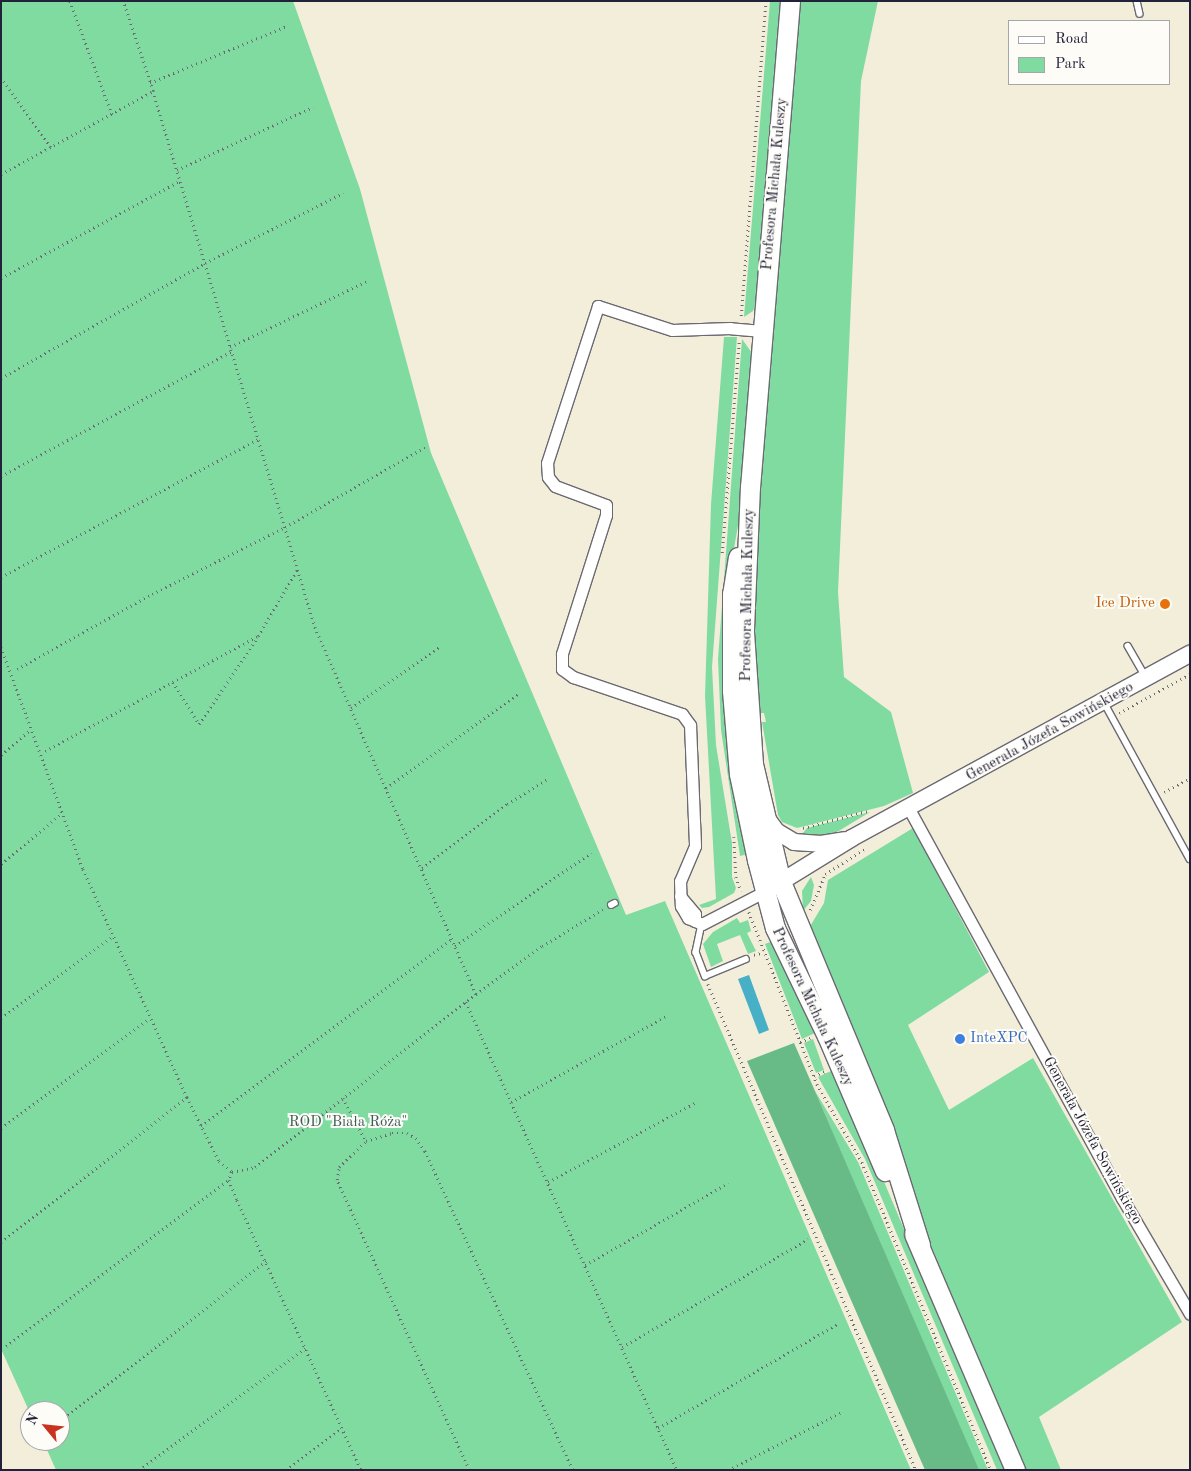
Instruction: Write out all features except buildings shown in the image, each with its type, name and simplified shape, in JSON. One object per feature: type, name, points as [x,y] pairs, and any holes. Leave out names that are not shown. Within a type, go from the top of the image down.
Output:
[{"type":"main road","name":"Profesora Michała Kuleszy","points":[[790,1],[750,486],[744,673],[753,764],[773,887],[775,928],[920,1245],[1015,1470]]},
{"type":"main road","name":"Profesora Michała Kuleszy","points":[[750,486],[732,594],[732,691],[739,774],[773,887],[884,1130],[920,1245]]},
{"type":"street","points":[[762,331],[740,329],[672,330],[598,306],[547,463],[548,477],[555,486],[606,505],[606,515],[562,654],[562,669],[573,677],[682,714],[690,725],[696,846],[683,871],[680,896],[695,914],[699,923],[773,887]]},
{"type":"street","name":"Generała Józefa Sowińskiego","points":[[773,887],[852,838],[1107,710],[1146,678],[1190,654]]},
{"type":"street","name":"Generała Józefa Sowińskiego","points":[[910,809],[1122,1198],[1190,1314]]},
{"type":"street","points":[[761,810],[776,831],[794,842],[821,844],[852,838]]},
{"type":"lane","points":[[1137,1],[1140,14]]},
{"type":"lane","points":[[1128,646],[1146,678]]},
{"type":"lane","points":[[1107,710],[1190,859]]},
{"type":"lane","points":[[699,923],[696,952],[705,976],[746,958]]},
{"type":"path","points":[[70,1],[112,114]]},
{"type":"path","points":[[123,1],[153,91],[315,627],[476,994]]},
{"type":"path","points":[[721,560],[766,1]]},
{"type":"path","points":[[150,83],[287,26]]},
{"type":"path","points":[[1,77],[51,146]]},
{"type":"path","points":[[1,174],[153,91]]},
{"type":"path","points":[[177,170],[314,107]]},
{"type":"path","points":[[1,278],[180,181]]},
{"type":"path","points":[[1,378],[205,263],[343,193]]},
{"type":"path","points":[[230,347],[369,280]]},
{"type":"path","points":[[1,476],[232,351]]},
{"type":"path","points":[[1,577],[258,439]]},
{"type":"path","points":[[17,669],[152,594],[285,527],[427,446]]},
{"type":"path","points":[[173,682],[199,724],[258,636],[298,569]]},
{"type":"path","points":[[45,751],[258,636]]},
{"type":"path","points":[[1,646],[30,730],[112,936],[149,1019],[201,1126],[219,1161],[232,1172]]},
{"type":"path","points":[[351,708],[439,647]]},
{"type":"path","points":[[1107,710],[1190,674]]},
{"type":"path","points":[[386,788],[518,694]]},
{"type":"path","points":[[1,755],[30,730]]},
{"type":"path","points":[[421,868],[508,804],[549,778]]},
{"type":"path","points":[[1164,792],[1190,778]]},
{"type":"path","points":[[797,833],[805,826],[870,811]]},
{"type":"path","points":[[1,864],[62,813]]},
{"type":"path","points":[[733,832],[740,889]]},
{"type":"path","points":[[806,915],[814,907],[819,882],[825,874],[862,852]]},
{"type":"path","points":[[456,946],[591,853]]},
{"type":"path","points":[[232,1172],[255,1167],[476,994],[542,946],[613,904]]},
{"type":"path","points":[[752,922],[814,1076],[862,1162],[991,1470]]},
{"type":"path","points":[[1,1018],[112,936]]},
{"type":"path","points":[[201,1126],[452,939]]},
{"type":"path","points":[[705,976],[916,1470]]},
{"type":"path","points":[[466,1002],[677,1470]]},
{"type":"path","points":[[511,1102],[668,1015]]},
{"type":"path","points":[[1,1128],[149,1019]]},
{"type":"path","points":[[800,1042],[814,1036]]},
{"type":"path","points":[[814,1076],[827,1070]]},
{"type":"path","points":[[1,1242],[187,1098]]},
{"type":"path","points":[[343,1098],[366,1141]]},
{"type":"path","points":[[548,1182],[695,1103]]},
{"type":"path","points":[[469,1470],[337,1180],[339,1167],[366,1141],[392,1133],[407,1133],[416,1138],[425,1150],[573,1470]]},
{"type":"path","points":[[6,1346],[229,1180],[232,1172]]},
{"type":"path","points":[[229,1180],[361,1470]]},
{"type":"path","points":[[585,1265],[728,1183]]},
{"type":"path","points":[[622,1347],[808,1240]]},
{"type":"path","points":[[70,1413],[266,1262]]},
{"type":"path","points":[[658,1428],[839,1322]]},
{"type":"path","points":[[139,1470],[305,1348]]},
{"type":"path","points":[[728,1470],[840,1413]]},
{"type":"path","points":[[286,1470],[342,1428]]},
{"type":"green space","name":"ROD \"Biała Róża\"","points":[[1,1],[293,1],[360,189],[431,453],[626,915],[665,901],[911,1470],[56,1470],[47,1451],[70,1451],[70,1401],[25,1401],[1,1349]]},
{"type":"green space","points":[[770,1],[780,1],[757,300],[753,311],[744,317]]},
{"type":"green space","points":[[799,1],[878,1],[861,81],[838,592],[844,677],[891,712],[913,793],[884,806],[797,828],[782,822],[778,815],[762,722],[766,722],[764,713],[758,713],[750,687],[751,580]]},
{"type":"green space","points":[[724,337],[737,337],[712,667],[716,745],[732,843],[732,877],[736,888],[734,893],[709,907],[702,908],[699,905],[716,899],[705,696],[711,504]]},
{"type":"green space","points":[[742,339],[752,353],[739,520],[726,594],[730,766],[748,854],[740,856],[721,730],[718,659]]},
{"type":"green space","points":[[870,812],[832,835],[798,839],[807,828]]},
{"type":"green space","points":[[913,828],[989,972],[908,1025],[949,1110],[1033,1058],[1182,1322],[1039,1417],[1061,1470],[1024,1470],[910,1200],[866,1058],[809,928],[824,903],[828,880]]},
{"type":"green space","points":[[811,877],[814,885],[811,901],[803,911],[802,891]]},
{"type":"green space","points":[[737,918],[740,923],[748,920],[751,931],[747,933],[756,951],[748,954],[740,935],[717,944],[723,961],[711,967],[703,944],[713,932]]},
{"type":"green space","points":[[775,940],[807,1005],[815,1033],[802,1039],[765,944]]},
{"type":"green space","points":[[813,1039],[824,1070],[816,1073],[804,1043]]},
{"type":"green space","points":[[794,1043],[979,1470],[925,1470],[747,1061]]},
{"type":"green space","points":[[831,1071],[849,1099],[1006,1470],[997,1470],[865,1159],[818,1077]]},
{"type":"green space","points":[[815,1091],[858,1162],[988,1470],[978,1470]]},
{"type":"water","points":[[749,975],[769,1030],[759,1034],[738,979]]},
{"type":"place","name":"Ice Drive","points":[[1165,604]]},
{"type":"place","name":"InteXPC","points":[[960,1039]]}]
